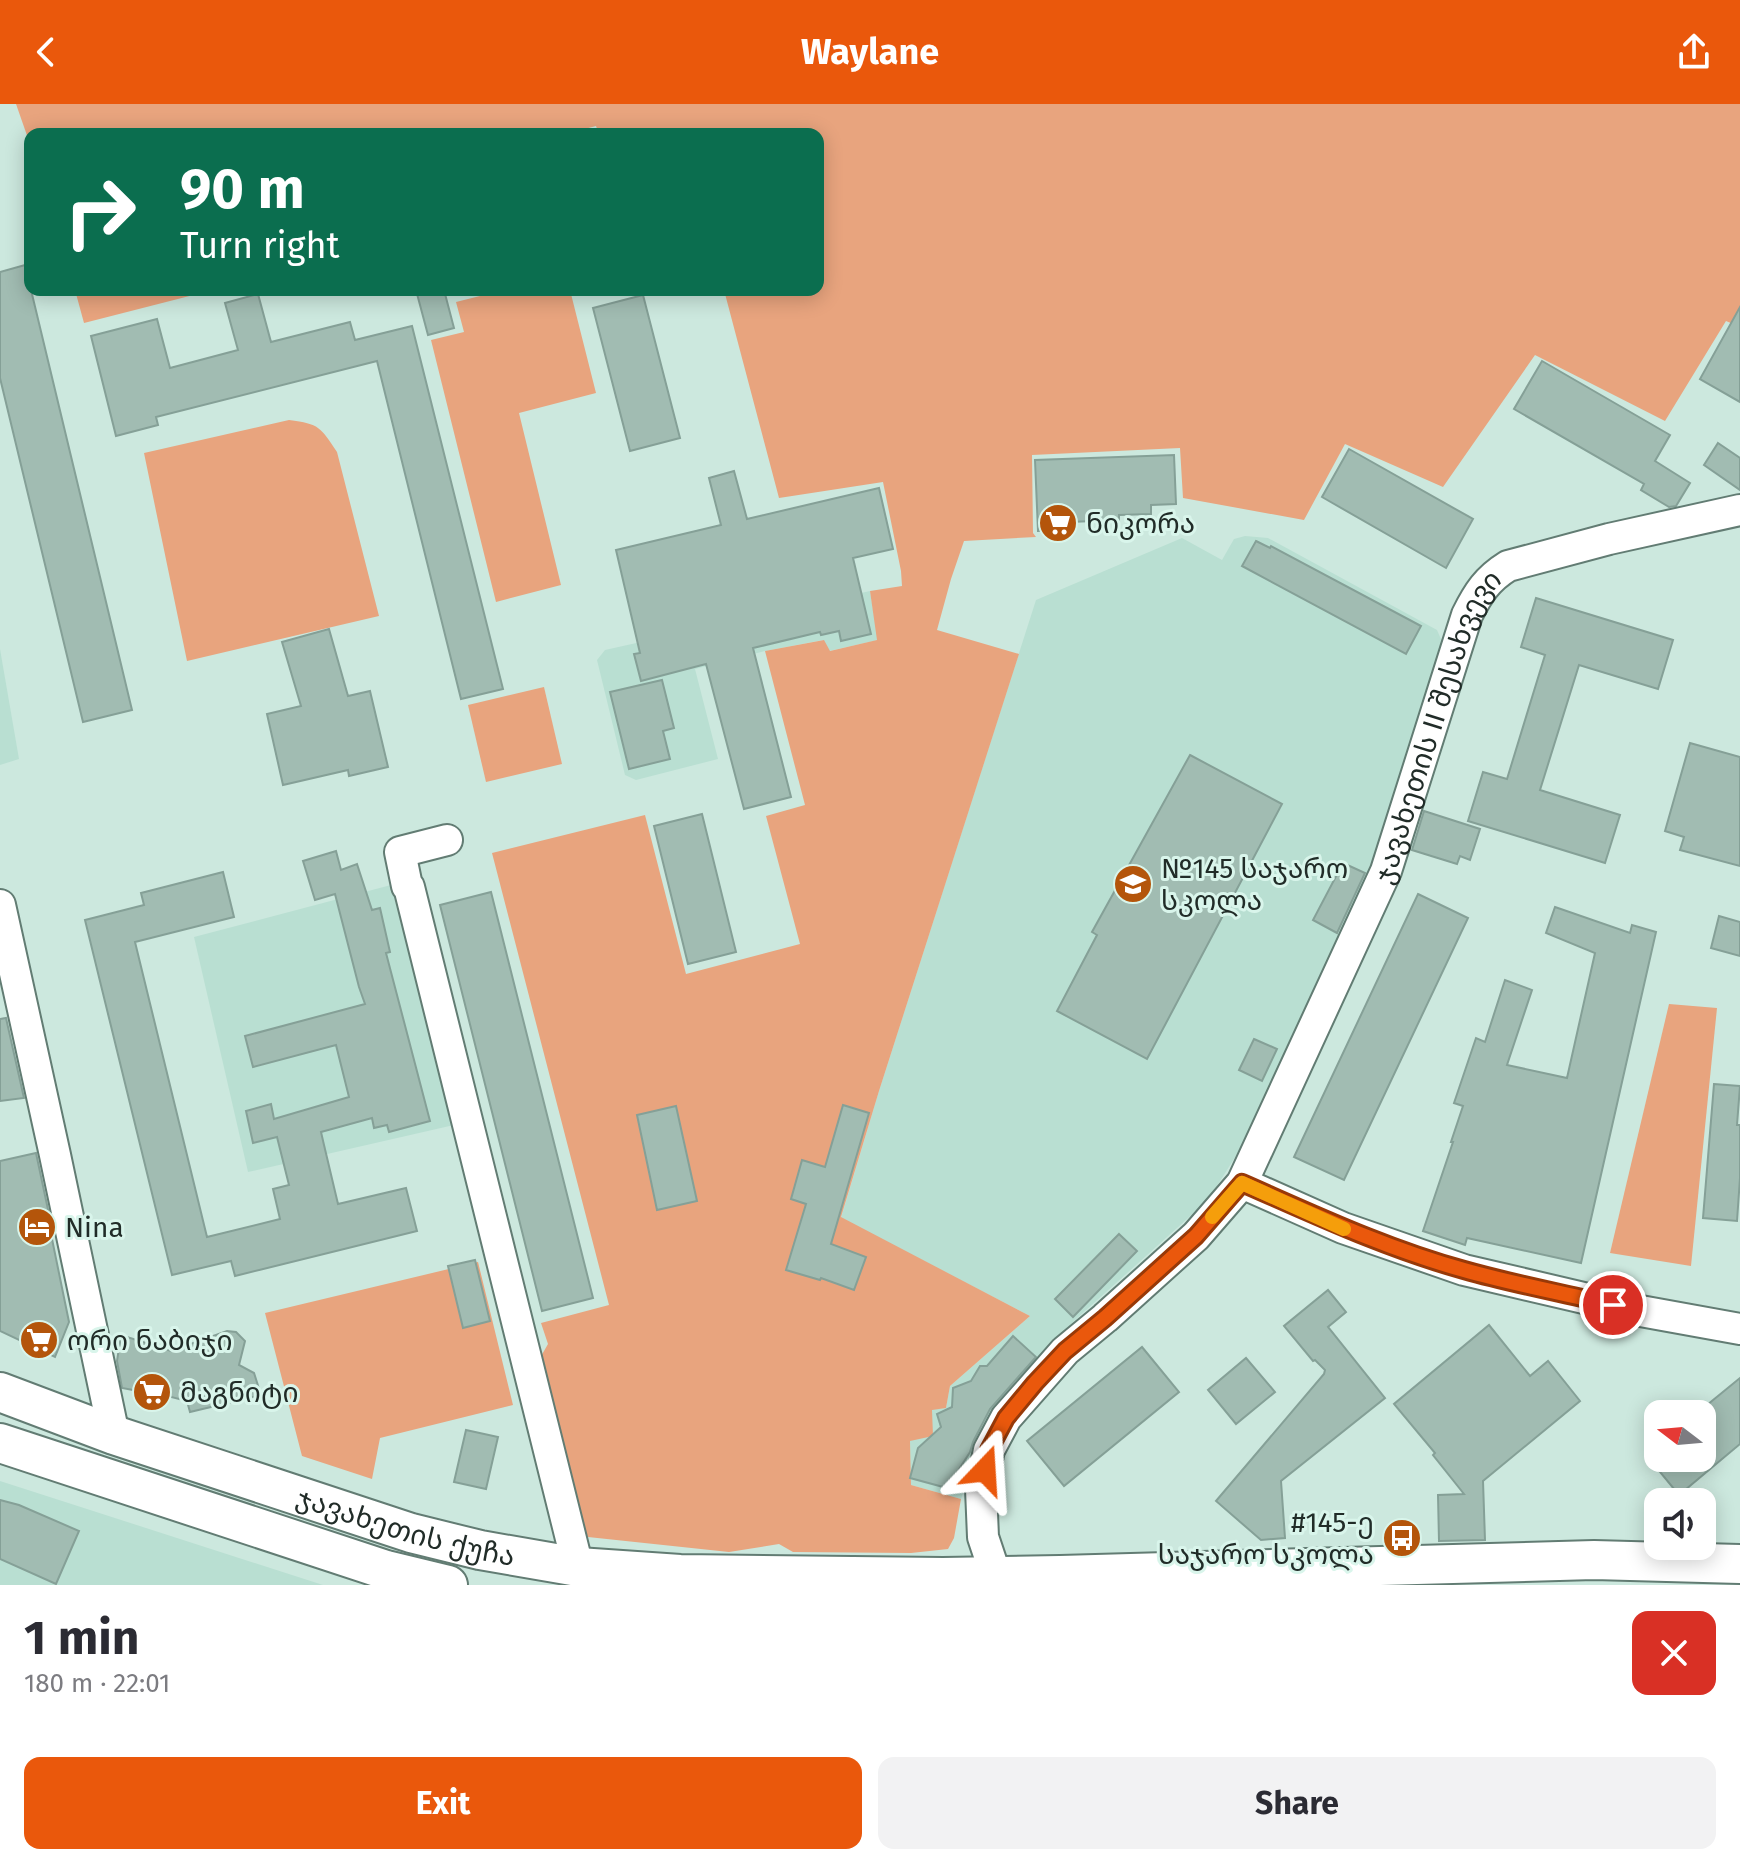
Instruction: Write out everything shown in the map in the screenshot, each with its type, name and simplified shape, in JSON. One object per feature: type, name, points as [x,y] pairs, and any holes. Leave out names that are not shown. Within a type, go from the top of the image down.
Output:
[{"type":"main road","name":"ჯავახეთის ქუჩა","points":[[0,1392],[114,1435],[411,1533],[480,1550],[578,1567],[680,1574],[997,1580],[1594,1560],[1740,1564]]},
{"type":"main road","name":"ჯავახეთის ქუჩა","points":[[0,1443],[371,1565],[448,1585]]},
{"type":"street","name":"ჯავახეთის II შესახვევი","points":[[997,1580],[983,1537],[981,1489],[989,1450],[1006,1418],[1065,1351],[1196,1236],[1242,1183],[1386,871],[1467,615],[1479,591],[1508,566],[1609,539],[1740,510]]},
{"type":"street","points":[[447,840],[400,852],[578,1567]]},
{"type":"street","points":[[0,905],[114,1435]]},
{"type":"street","points":[[1242,1183],[1343,1228],[1464,1270],[1635,1310],[1740,1329]]},
{"type":"shaded area","points":[[16,104],[1740,104],[1740,327],[1726,321],[1665,421],[1535,355],[1443,487],[1345,444],[1304,520],[1183,498],[1180,448],[1032,455],[1033,533],[1036,537],[964,541],[937,630],[1019,654],[841,1217],[1030,1316],[950,1386],[946,1408],[932,1410],[933,1436],[910,1441],[911,1485],[961,1499],[954,1538],[948,1549],[911,1553],[793,1552],[779,1544],[729,1552],[588,1537],[577,1517],[540,1358],[548,1344],[541,1323],[609,1305],[492,853],[645,815],[686,974],[800,944],[766,816],[805,805],[765,651],[824,640],[830,651],[877,640],[870,591],[902,586],[901,571],[883,482],[779,498],[726,296],[824,296],[824,128],[24,128]]},
{"type":"shaded area","points":[[77,296],[190,296],[84,323]]},
{"type":"shaded area","points":[[480,296],[572,296],[596,393],[519,413],[561,585],[496,602],[431,340],[464,332],[456,302]]},
{"type":"shaded area","points":[[289,420],[318,428],[337,452],[379,616],[187,661],[144,453]]},
{"type":"shaded area","name":"№145 საჯარო სკოლა","points":[[1245,536],[1268,538],[1437,630],[1444,646],[1444,667],[1372,865],[1239,1151],[1208,1200],[1074,1321],[1012,1391],[975,1453],[961,1499],[911,1485],[910,1441],[932,1409],[946,1408],[950,1386],[1030,1316],[841,1218],[1036,600],[1182,538],[1222,560],[1234,539]]},
{"type":"shaded area","points":[[870,591],[878,640],[829,651],[823,640],[695,669],[718,759],[636,780],[625,775],[597,660],[605,650]]},
{"type":"shaded area","points":[[0,649],[19,759],[0,765]]},
{"type":"shaded area","points":[[544,687],[562,764],[486,782],[468,705]]},
{"type":"shaded area","points":[[391,885],[454,1125],[248,1172],[194,937]]},
{"type":"shaded area","points":[[1669,1004],[1717,1008],[1691,1266],[1610,1253]]},
{"type":"shaded area","points":[[478,1262],[513,1405],[380,1438],[372,1479],[302,1456],[265,1313]]},
{"type":"shaded area","points":[[0,1481],[323,1585],[0,1585]]},
{"type":"building","points":[[24,265],[24,296],[32,296],[132,710],[83,722],[0,378],[0,272]]},
{"type":"building","points":[[259,296],[271,342],[350,322],[355,340],[412,326],[503,689],[461,699],[377,361],[156,417],[158,425],[116,436],[91,336],[157,319],[170,368],[238,350],[225,303]]},
{"type":"building","points":[[418,296],[446,296],[454,328],[428,335]]},
{"type":"building","points":[[643,296],[680,438],[630,451],[593,308]]},
{"type":"building","points":[[1740,307],[1740,402],[1700,379]]},
{"type":"building","points":[[1542,361],[1670,435],[1655,461],[1690,483],[1676,506],[1669,507],[1641,490],[1644,484],[1514,409]]},
{"type":"building","points":[[1718,443],[1740,458],[1740,490],[1704,465]]},
{"type":"building","points":[[1349,449],[1473,519],[1446,568],[1322,497]]},
{"type":"building","points":[[1174,455],[1176,504],[1151,505],[1151,514],[1119,515],[1119,520],[1069,522],[1069,530],[1038,531],[1035,460]]},
{"type":"building","points":[[734,471],[747,519],[879,488],[893,549],[853,558],[871,634],[841,641],[839,631],[821,635],[820,632],[753,648],[791,797],[744,809],[706,664],[641,681],[634,654],[640,653],[616,550],[721,525],[709,478]]},
{"type":"building","points":[[1256,541],[1271,546],[1421,626],[1406,654],[1242,566]]},
{"type":"building","points":[[1536,598],[1673,640],[1658,689],[1579,665],[1540,790],[1620,815],[1605,863],[1468,821],[1483,772],[1507,779],[1545,655],[1521,647]]},
{"type":"building","points":[[329,629],[348,696],[370,691],[388,767],[349,776],[348,770],[283,785],[267,714],[301,706],[282,642]]},
{"type":"building","points":[[662,680],[674,728],[663,731],[670,759],[629,769],[610,692]]},
{"type":"building","points":[[1690,743],[1740,757],[1740,866],[1680,850],[1684,837],[1665,831]]},
{"type":"building","points":[[1190,755],[1282,804],[1147,1059],[1057,1011],[1097,935],[1092,932]]},
{"type":"building","points":[[1424,811],[1480,829],[1470,860],[1460,856],[1457,864],[1412,850]]},
{"type":"building","points":[[702,814],[736,952],[688,964],[654,826]]},
{"type":"building","points":[[336,851],[341,870],[357,864],[372,910],[380,908],[390,952],[386,953],[430,1121],[389,1132],[387,1125],[374,1128],[372,1118],[321,1132],[338,1204],[406,1188],[417,1231],[235,1276],[231,1261],[172,1275],[85,920],[144,905],[141,893],[223,872],[234,917],[135,942],[207,1237],[280,1219],[273,1189],[289,1185],[277,1137],[253,1143],[246,1111],[271,1104],[274,1119],[349,1097],[336,1045],[253,1067],[245,1036],[365,1004],[335,894],[315,900],[303,861]]},
{"type":"building","points":[[1343,863],[1365,873],[1337,933],[1313,920]]},
{"type":"building","points":[[491,892],[593,1298],[542,1311],[440,905]]},
{"type":"building","points":[[1418,894],[1468,918],[1344,1180],[1294,1157]]},
{"type":"building","points":[[1555,907],[1630,933],[1632,925],[1656,932],[1581,1263],[1467,1238],[1465,1245],[1423,1231],[1463,1106],[1454,1103],[1476,1038],[1485,1042],[1505,980],[1532,990],[1507,1065],[1567,1078],[1595,953],[1546,933]]},
{"type":"building","points":[[1719,916],[1740,922],[1740,956],[1711,948]]},
{"type":"building","points":[[6,1018],[24,1098],[0,1101],[0,1019]]},
{"type":"building","points":[[1254,1039],[1277,1049],[1262,1081],[1239,1070]]},
{"type":"building","points":[[1714,1084],[1740,1086],[1737,1221],[1703,1218]]},
{"type":"building","points":[[843,1105],[869,1113],[831,1244],[866,1257],[854,1290],[786,1270],[806,1204],[791,1199],[802,1160],[825,1167]]},
{"type":"building","points":[[676,1106],[697,1201],[657,1210],[637,1115]]},
{"type":"building","points":[[36,1153],[69,1322],[55,1357],[0,1331],[0,1161]]},
{"type":"building","points":[[1119,1234],[1137,1251],[1073,1317],[1055,1299]]},
{"type":"building","points":[[475,1260],[490,1321],[463,1328],[448,1266]]},
{"type":"building","points":[[1328,1290],[1346,1312],[1328,1327],[1385,1398],[1281,1481],[1285,1538],[1261,1540],[1216,1501],[1324,1374],[1325,1370],[1313,1361],[1284,1326]]},
{"type":"building","points":[[1489,1325],[1530,1376],[1548,1361],[1580,1401],[1483,1481],[1485,1540],[1439,1541],[1438,1495],[1464,1494],[1394,1404]]},
{"type":"building","points":[[227,1331],[236,1332],[245,1341],[239,1365],[254,1373],[261,1395],[190,1412],[187,1401],[160,1394],[145,1407],[138,1391],[122,1388],[117,1361],[121,1335],[171,1351]]},
{"type":"building","points":[[1013,1336],[1036,1357],[990,1409],[970,1452],[947,1488],[910,1478],[918,1448],[941,1427],[937,1414],[952,1407],[953,1388],[971,1381],[980,1366],[987,1366]]},
{"type":"building","points":[[1142,1347],[1179,1392],[1064,1486],[1027,1441]]},
{"type":"building","points":[[1246,1358],[1275,1392],[1236,1424],[1208,1390]]},
{"type":"building","points":[[1740,1378],[1740,1444],[1716,1464],[1716,1400],[1713,1400]]},
{"type":"building","points":[[466,1430],[498,1437],[486,1489],[454,1482]]},
{"type":"building","points":[[1660,1472],[1707,1472],[1687,1488],[1673,1488]]},
{"type":"building","points":[[0,1500],[79,1531],[56,1584],[0,1559]]},
{"type":"slow traffic","points":[[1212,1217],[1242,1183],[1344,1229]]},
{"type":"place","name":"ნიკორა","points":[[1058,523]]},
{"type":"place","name":"№145 საჯარო სკოლა","points":[[1133,884]]},
{"type":"place","name":"Nina","points":[[37,1227]]},
{"type":"place","name":"ორი ნაბიჯი","points":[[39,1340]]},
{"type":"place","name":"მაგნიტი","points":[[152,1392]]},
{"type":"place","name":"#145-ე საჯარო სკოლა","points":[[1402,1538]]},
{"type":"route","points":[[985,1470],[989,1450],[1006,1418],[1035,1383],[1065,1351],[1196,1236],[1242,1183],[1343,1228],[1412,1253],[1464,1270],[1613,1305]]}]
